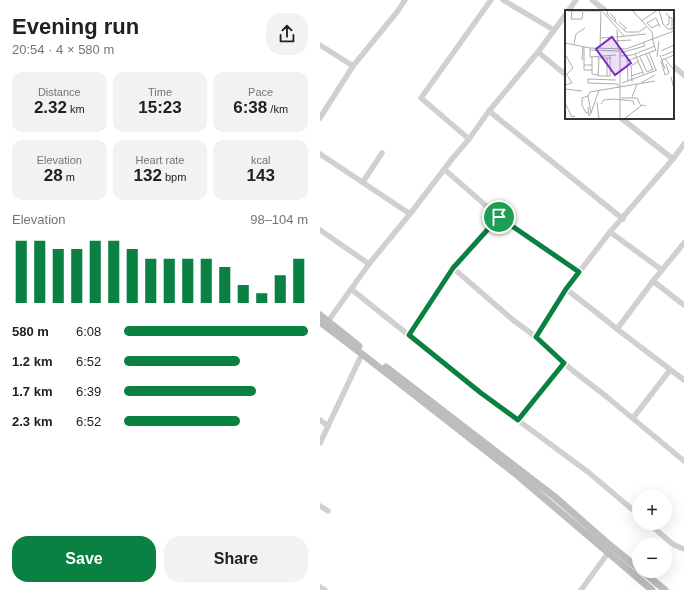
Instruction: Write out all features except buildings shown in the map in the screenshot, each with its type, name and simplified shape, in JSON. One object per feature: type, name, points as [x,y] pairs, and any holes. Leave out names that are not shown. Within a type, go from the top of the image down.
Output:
[{"type":"street","points":[[320,118],[353,66],[405,0]]},
{"type":"street","points":[[469,139],[421,98],[491,0]]},
{"type":"street","points":[[503,0],[554,30]]},
{"type":"street","points":[[569,10],[576,0]]},
{"type":"street","points":[[592,0],[605,10]]},
{"type":"street","points":[[324,323],[469,139],[489,111],[538,52],[565,15]]},
{"type":"street","points":[[320,45],[353,66]]},
{"type":"street","points":[[538,52],[565,74]]},
{"type":"street","points":[[674,67],[684,75]]},
{"type":"street","points":[[489,111],[623,219]]},
{"type":"street","points":[[622,119],[673,159]]},
{"type":"street","points":[[536,337],[566,289],[579,272],[610,232],[623,219],[684,144]]},
{"type":"street","points":[[363,182],[382,153]]},
{"type":"street","points":[[320,154],[410,214]]},
{"type":"street","points":[[444,169],[499,217],[579,272]]},
{"type":"street","points":[[409,335],[453,268],[499,217]]},
{"type":"street","points":[[320,230],[369,264]]},
{"type":"street","points":[[610,232],[662,270]]},
{"type":"street","points":[[617,329],[653,281],[684,244]]},
{"type":"street","points":[[453,268],[513,320],[536,337],[572,370],[633,418],[684,461]]},
{"type":"street","points":[[653,281],[684,305]]},
{"type":"street","points":[[352,289],[481,393],[588,472],[632,509]]},
{"type":"street","points":[[566,289],[684,380]]},
{"type":"street","points":[[320,315],[324,323],[517,475],[652,590]]},
{"type":"street","points":[[324,323],[555,497],[632,563]]},
{"type":"street","points":[[320,443],[362,354]]},
{"type":"street","points":[[518,420],[564,363]]},
{"type":"street","points":[[633,418],[670,370]]},
{"type":"street","points":[[320,420],[328,426]]},
{"type":"street","points":[[320,506],[328,511]]},
{"type":"street","points":[[656,530],[674,545],[684,549]]},
{"type":"street","points":[[581,590],[608,553]]},
{"type":"street","points":[[650,578],[665,590]]},
{"type":"street","points":[[320,587],[325,590]]},
{"type":"route","points":[[499,217],[579,272],[566,289],[536,337],[564,363],[518,420],[481,393],[409,335],[453,268],[499,217]]}]
